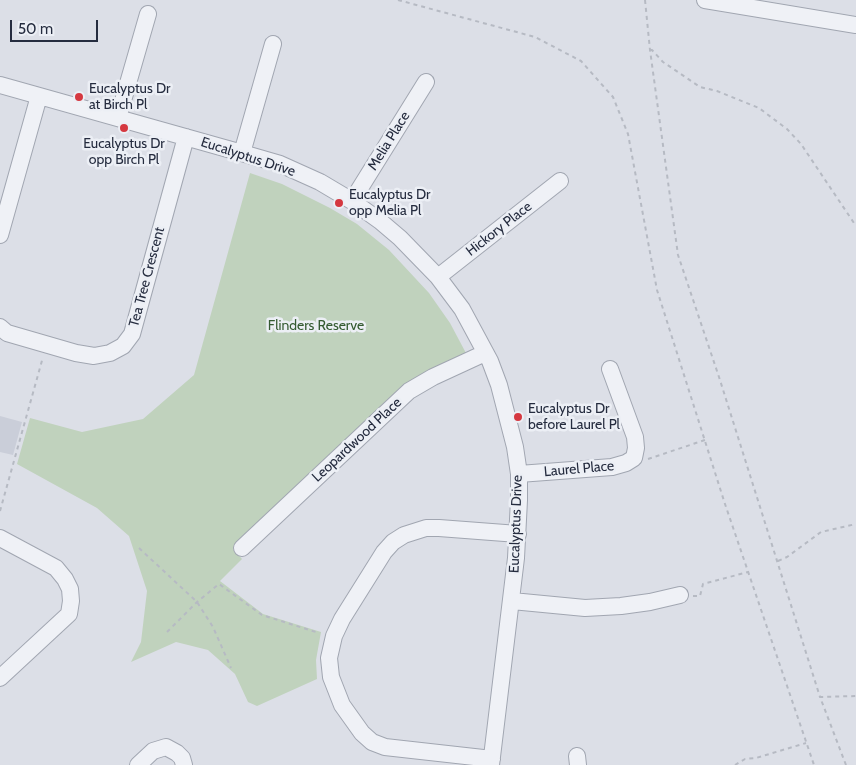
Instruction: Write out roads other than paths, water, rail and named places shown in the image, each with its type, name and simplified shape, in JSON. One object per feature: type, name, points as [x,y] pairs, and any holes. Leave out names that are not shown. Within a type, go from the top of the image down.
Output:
[{"type":"street","points":[[705,0],[856,25]]},
{"type":"street","points":[[118,118],[148,14]]},
{"type":"street","points":[[242,152],[272,44]]},
{"type":"street","name":"Melia Place","points":[[352,201],[426,82]]},
{"type":"street","name":"Eucalyptus Drive","points":[[0,85],[242,152],[280,164],[320,182],[352,201],[400,238],[438,277],[462,309],[499,385],[515,447],[519,474],[518,534],[512,601],[491,762]]},
{"type":"street","points":[[0,235],[39,96]]},
{"type":"street","name":"Tea Tree Crescent","points":[[0,327],[7,333],[76,353],[94,356],[110,353],[123,346],[132,334],[186,137]]},
{"type":"street","name":"Hickory Place","points":[[438,277],[560,181]]},
{"type":"street","name":"Leopardwood Place","points":[[242,548],[409,391],[433,377],[485,353]]},
{"type":"street","name":"Laurel Place","points":[[519,474],[612,467],[626,464],[634,458],[636,448],[635,437],[610,369]]},
{"type":"street","points":[[491,762],[385,747],[372,742],[362,733],[342,705],[331,677],[329,658],[334,636],[342,619],[384,552],[393,542],[415,530],[439,528],[518,534]]},
{"type":"street","points":[[0,538],[56,568],[70,589],[71,601],[69,614],[0,678]]},
{"type":"street","points":[[512,601],[585,608],[621,606],[680,595]]},
{"type":"street","points":[[138,765],[153,751],[166,747],[178,753],[184,765]]},
{"type":"place","name":"Eucalyptus Dr at Birch Pl","points":[[79,97]]},
{"type":"place","name":"Eucalyptus Dr opp Birch Pl","points":[[124,128]]},
{"type":"place","name":"Eucalyptus Dr opp Melia Pl","points":[[339,203]]},
{"type":"place","name":"Eucalyptus Dr before Laurel Pl","points":[[518,417]]},
{"type":"park label","name":"Flinders Reserve","points":[[316,326]]}]
